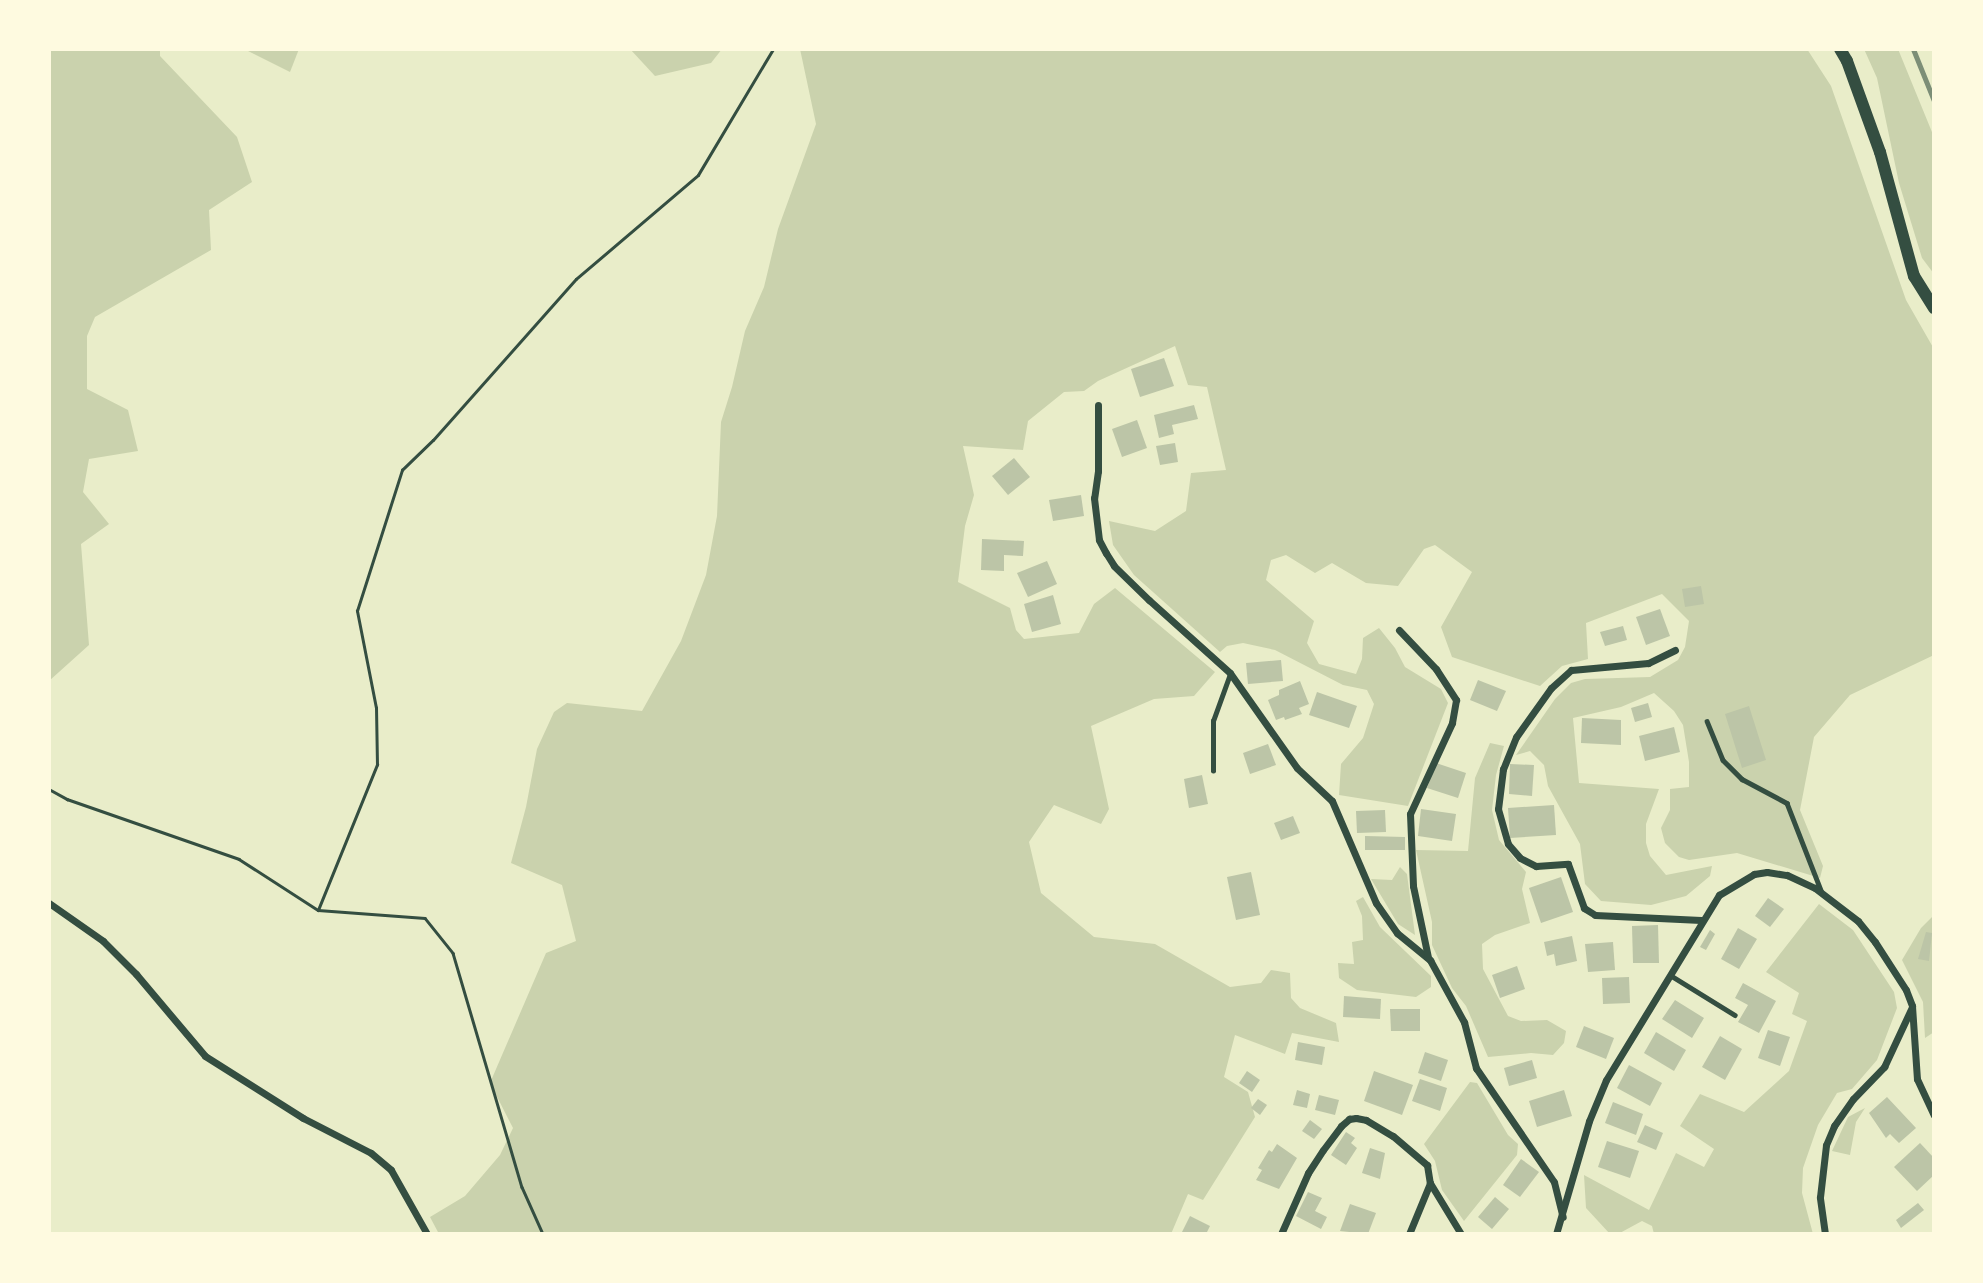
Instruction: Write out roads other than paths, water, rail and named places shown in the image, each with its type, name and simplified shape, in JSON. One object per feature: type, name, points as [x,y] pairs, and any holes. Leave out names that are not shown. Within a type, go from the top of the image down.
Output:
[{"type":"main road","points":[[1840,49],[1847,61],[1880,152],[1914,276],[1934,308]]},
{"type":"street","points":[[1098,405],[1098,471],[1094,498],[1099,540],[1106,554],[1114,566],[1149,600],[1230,673],[1297,768],[1332,801],[1376,903],[1397,933],[1428,958]]},
{"type":"street","points":[[1399,630],[1436,669],[1456,700],[1452,723],[1410,814],[1413,886],[1428,958],[1464,1023],[1476,1068],[1553,1182],[1563,1217]]},
{"type":"street","points":[[1675,650],[1648,663],[1572,670],[1551,688],[1516,737],[1503,769],[1498,809],[1508,844],[1520,858],[1536,866],[1568,864],[1584,908],[1595,915],[1701,920]]},
{"type":"street","points":[[1556,1234],[1589,1121],[1606,1080],[1718,895],[1754,874],[1768,872],[1787,875],[1822,894],[1858,921],[1891,965],[1912,1006],[1917,1079],[1934,1115]]},
{"type":"street","points":[[49,903],[103,941],[136,974],[205,1056],[303,1118],[371,1153],[391,1170],[427,1234]]},
{"type":"street","points":[[1825,1234],[1820,1197],[1826,1145],[1834,1126],[1853,1099],[1884,1067],[1912,1006]]},
{"type":"street","points":[[1281,1234],[1308,1173],[1349,1119],[1366,1120],[1414,1152],[1427,1165],[1430,1183],[1461,1234]]},
{"type":"street","points":[[1409,1234],[1430,1183]]},
{"type":"lane","points":[[1213,771],[1213,721],[1230,673]]},
{"type":"lane","points":[[1707,722],[1723,760],[1741,779],[1787,803],[1822,894]]},
{"type":"lane","points":[[1669,975],[1735,1015]]},
{"type":"railway","points":[[1913,49],[1934,101]]}]
